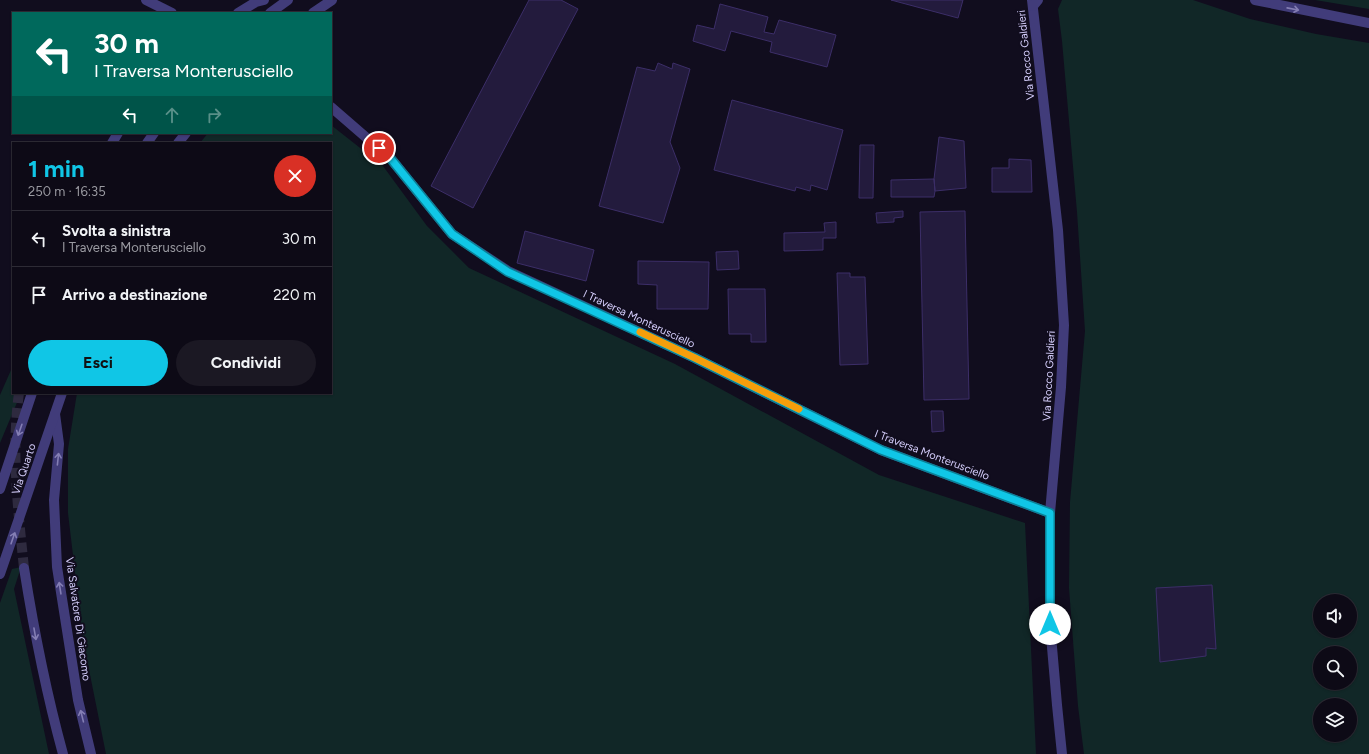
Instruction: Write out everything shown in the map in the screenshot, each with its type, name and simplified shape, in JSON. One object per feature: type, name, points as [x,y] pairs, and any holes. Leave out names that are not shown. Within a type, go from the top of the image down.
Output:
[{"type":"street","points":[[146,0],[170,12]]},
{"type":"street","points":[[240,12],[256,2],[264,0]]},
{"type":"street","points":[[271,12],[288,0]]},
{"type":"street","points":[[314,12],[332,0]]},
{"type":"street","points":[[1255,0],[1369,23]]},
{"type":"street","name":"Via Rocco Galdieri","points":[[1034,2],[1058,230],[1064,325],[1061,387],[1050,513],[1050,624],[1062,754]]},
{"type":"street","name":"I Traversa Monterusciello","points":[[332,108],[391,159],[452,234],[508,272],[695,358],[881,450],[1050,513]]},
{"type":"street","points":[[179,142],[185,134]]},
{"type":"street","name":"Via Quarto","points":[[0,489],[32,394]]},
{"type":"street","name":"Via Quarto","points":[[0,574],[62,394]]},
{"type":"street","name":"Via Salvatore Di Giacomo","points":[[55,414],[60,444],[54,500],[56,567],[78,700],[91,754]]},
{"type":"street","points":[[24,568],[36,643],[52,714],[63,754]]},
{"type":"green space","points":[[1062,0],[1193,0],[1250,19],[1316,34],[1369,43],[1369,754],[1084,754],[1078,706],[1069,588],[1070,502],[1085,331],[1077,212],[1058,9]]},
{"type":"green space","points":[[1315,0],[1369,0],[1369,9]]},
{"type":"green space","points":[[332,126],[383,166],[427,226],[469,268],[675,364],[879,475],[1025,523],[1036,754],[106,754],[83,640],[68,513],[68,449],[77,394],[332,394],[332,142],[201,142],[207,134],[332,134]]},
{"type":"green space","points":[[12,370],[12,394],[21,394],[0,443],[0,395]]},
{"type":"green space","points":[[21,567],[14,589],[49,754],[0,754],[0,603],[12,569]]},
{"type":"building","points":[[529,0],[561,0],[578,9],[473,208],[431,186]]},
{"type":"building","points":[[891,0],[963,0],[958,18]]},
{"type":"building","points":[[720,4],[768,17],[764,32],[774,34],[779,20],[836,35],[827,67],[770,52],[772,42],[731,31],[725,51],[693,41],[697,25],[714,29]]},
{"type":"building","points":[[658,63],[672,69],[673,63],[690,69],[670,142],[680,168],[663,223],[599,206],[637,67],[655,71]]},
{"type":"building","points":[[732,100],[843,130],[827,190],[811,185],[810,191],[796,187],[795,191],[714,170]]},
{"type":"building","points":[[939,137],[964,141],[966,188],[935,191],[934,179]]},
{"type":"building","points":[[860,145],[874,145],[873,198],[859,198]]},
{"type":"building","points":[[1009,159],[1031,160],[1032,192],[992,192],[992,168],[1009,168]]},
{"type":"building","points":[[934,179],[934,197],[891,197],[891,180]]},
{"type":"building","points":[[903,211],[903,217],[894,218],[894,222],[877,223],[876,213]]},
{"type":"building","points":[[965,211],[969,399],[924,400],[920,212]]},
{"type":"building","points":[[836,222],[836,238],[823,238],[823,250],[784,251],[784,233],[825,232],[824,223]]},
{"type":"building","points":[[525,231],[594,250],[586,281],[517,263]]},
{"type":"building","points":[[738,251],[739,269],[717,270],[716,252]]},
{"type":"building","points":[[638,261],[709,262],[708,309],[657,309],[657,285],[638,284]]},
{"type":"building","points":[[837,273],[850,273],[850,277],[865,277],[868,364],[840,365]]},
{"type":"building","points":[[728,289],[765,289],[766,342],[751,342],[751,334],[729,334]]},
{"type":"building","points":[[931,411],[943,411],[944,431],[932,432]]},
{"type":"building","points":[[1212,585],[1216,649],[1206,648],[1206,656],[1160,662],[1156,588]]},
{"type":"tunnel","points":[[19,394],[15,459],[24,568]]},
{"type":"slow traffic","points":[[640,332],[799,409]]},
{"type":"route","points":[[379,148],[391,159],[452,234],[508,272],[695,358],[881,450],[1050,513],[1050,624]]}]
